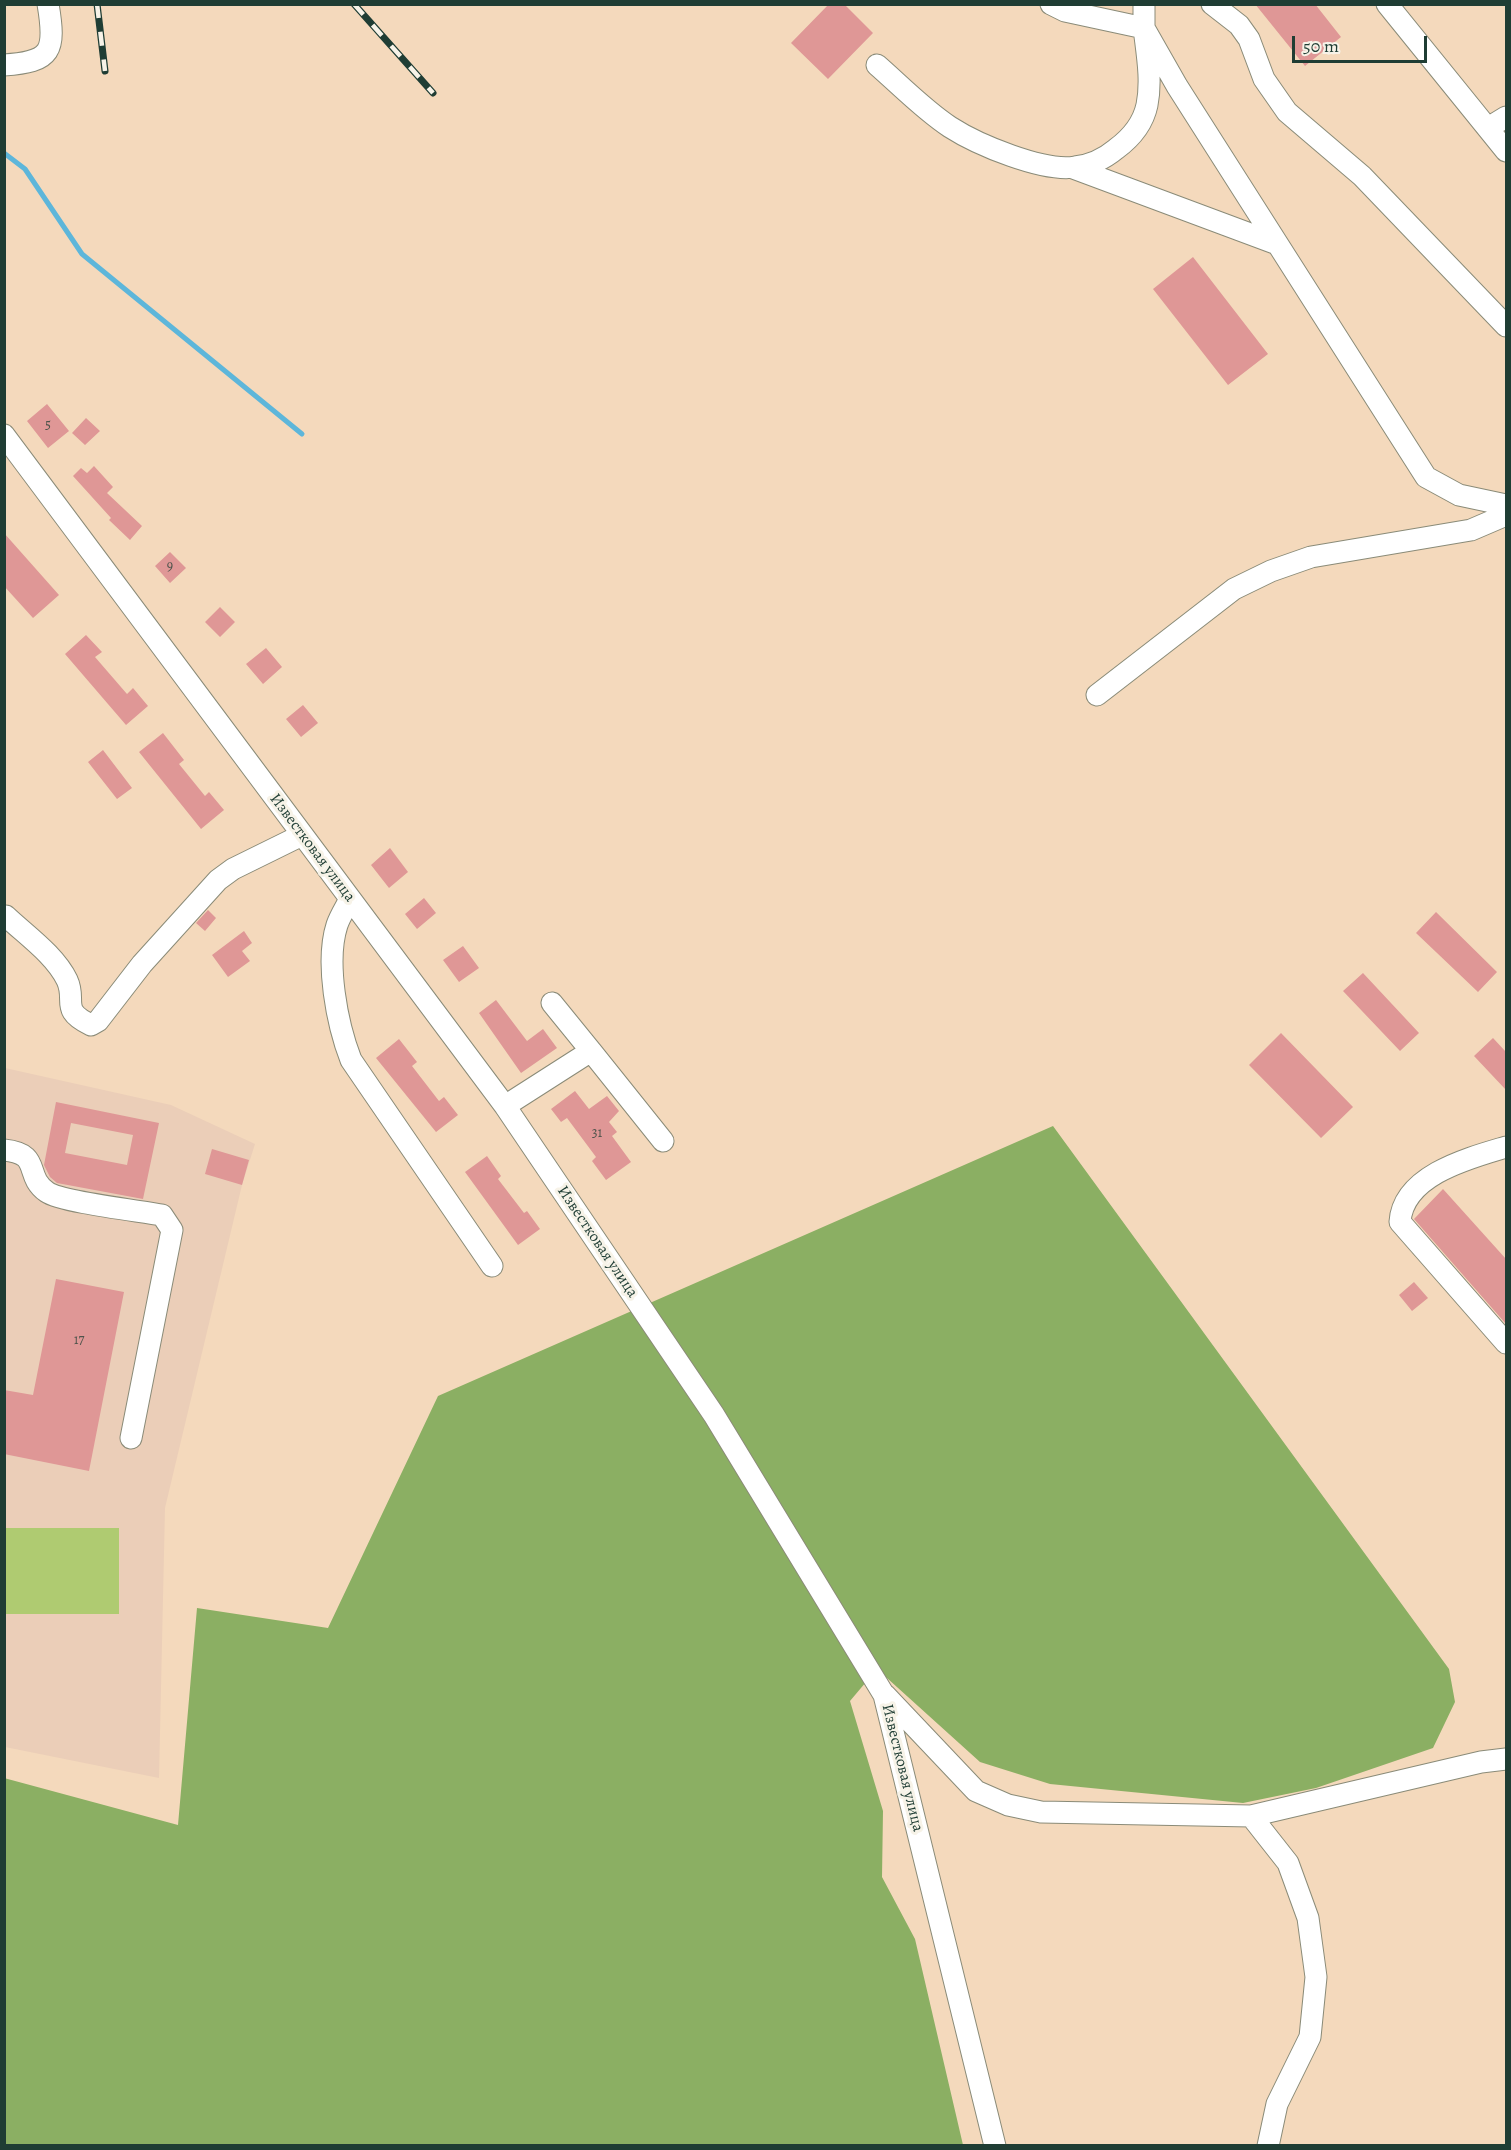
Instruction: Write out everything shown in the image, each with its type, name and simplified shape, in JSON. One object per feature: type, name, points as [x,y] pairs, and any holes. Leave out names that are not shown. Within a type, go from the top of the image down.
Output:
[{"type":"street","points":[[4,65],[32,63],[45,56],[51,40],[48,4]]},
{"type":"street","points":[[1051,4],[1065,11],[1144,28],[1277,244],[1426,477],[1437,486],[1459,495],[1506,505]]},
{"type":"street","points":[[1073,168],[1101,161],[1124,144],[1138,128],[1147,108],[1150,86],[1144,4]]},
{"type":"street","points":[[1212,4],[1239,25],[1244,32],[1264,79],[1287,112],[1362,176],[1506,326]]},
{"type":"street","points":[[1387,4],[1506,151]]},
{"type":"street","points":[[877,65],[950,127],[1001,153],[1036,163],[1073,168],[1277,244]]},
{"type":"street","points":[[1488,128],[1506,117]]},
{"type":"street","name":"Известковая улица","points":[[4,435],[504,1106],[714,1415],[885,1695],[994,2145]]},
{"type":"street","points":[[1097,695],[1234,589],[1271,571],[1311,557],[1471,530],[1506,515]]},
{"type":"street","points":[[6,916],[55,963],[68,982],[69,1003],[73,1012],[80,1020],[91,1025],[98,1021],[142,964],[218,880],[233,869],[302,835]]},
{"type":"street","points":[[350,899],[337,925],[332,955],[340,1027],[348,1052],[492,1266]]},
{"type":"street","points":[[552,1003],[663,1141]]},
{"type":"street","points":[[504,1106],[591,1051]]},
{"type":"street","points":[[1506,1147],[1442,1170],[1413,1191],[1400,1210],[1400,1222],[1506,1343]]},
{"type":"street","points":[[4,1150],[21,1152],[26,1156],[38,1184],[56,1197],[162,1215],[169,1222],[172,1230],[131,1438]]},
{"type":"street","points":[[885,1695],[976,1791],[1008,1805],[1041,1812],[1251,1816],[1481,1762],[1506,1759]]},
{"type":"street","points":[[1251,1816],[1288,1863],[1308,1918],[1316,1977],[1310,2037],[1277,2104],[1268,2145]]},
{"type":"shaded area","points":[[5,1068],[171,1105],[255,1144],[242,1185],[165,1508],[159,1778],[5,1747]]},
{"type":"green space","points":[[1053,1126],[1449,1669],[1455,1702],[1433,1748],[1316,1788],[1243,1803],[1050,1784],[980,1762],[877,1669],[850,1701],[883,1811],[882,1877],[915,1939],[963,2145],[5,2145],[4,1778],[178,1825],[197,1608],[328,1628],[438,1396]]},
{"type":"green space","points":[[5,1528],[119,1528],[119,1614],[5,1614]]},
{"type":"building","points":[[829,4],[844,4],[873,33],[828,79],[791,43]]},
{"type":"building","points":[[1255,4],[1315,4],[1341,37],[1305,66]]},
{"type":"building","points":[[1193,257],[1268,354],[1228,385],[1153,289]]},
{"type":"building","points":[[47,404],[69,431],[48,448],[27,421]]},
{"type":"building","points":[[86,418],[100,431],[85,445],[72,433]]},
{"type":"building","points":[[94,466],[113,487],[107,493],[142,526],[130,540],[109,520],[111,518],[73,476],[81,468],[87,473]]},
{"type":"building","points":[[4,533],[59,595],[33,618],[4,586]]},
{"type":"building","points":[[170,552],[186,568],[170,583],[155,566]]},
{"type":"building","points":[[220,607],[235,622],[220,637],[205,622]]},
{"type":"building","points":[[86,635],[102,652],[95,657],[127,694],[133,688],[148,706],[126,725],[65,654]]},
{"type":"building","points":[[266,648],[282,667],[263,684],[246,664]]},
{"type":"building","points":[[303,705],[318,723],[301,737],[286,719]]},
{"type":"building","points":[[163,733],[184,760],[179,764],[205,796],[209,792],[224,810],[201,829],[139,752]]},
{"type":"building","points":[[103,750],[132,788],[117,799],[88,762]]},
{"type":"building","points":[[390,848],[408,872],[389,888],[371,865]]},
{"type":"building","points":[[424,898],[436,913],[417,929],[405,914]]},
{"type":"building","points":[[208,910],[216,918],[205,931],[196,923]]},
{"type":"building","points":[[1436,912],[1497,972],[1478,992],[1416,933]]},
{"type":"building","points":[[244,931],[252,943],[242,951],[250,961],[228,977],[212,955]]},
{"type":"building","points":[[463,946],[479,968],[459,982],[443,960]]},
{"type":"building","points":[[1363,973],[1419,1033],[1400,1051],[1343,991]]},
{"type":"building","points":[[496,1000],[527,1041],[543,1029],[557,1048],[521,1073],[479,1013]]},
{"type":"building","points":[[1281,1033],[1353,1107],[1321,1138],[1249,1065]]},
{"type":"building","points":[[1493,1038],[1506,1052],[1506,1090],[1474,1056]]},
{"type":"building","points":[[399,1039],[417,1062],[412,1066],[439,1101],[444,1097],[458,1115],[436,1132],[376,1058]]},
{"type":"building","points":[[575,1091],[589,1109],[607,1096],[619,1111],[609,1122],[617,1132],[612,1136],[631,1162],[606,1180],[592,1161],[596,1157],[567,1118],[561,1122],[551,1109]]},
{"type":"building","points":[[56,1102],[159,1123],[143,1199],[57,1183],[50,1177],[44,1165]],"holes":[[[71,1123],[133,1135],[127,1165],[65,1153]]]},
{"type":"building","points":[[212,1149],[249,1160],[242,1185],[205,1174]]},
{"type":"building","points":[[487,1156],[501,1176],[498,1179],[524,1213],[527,1211],[540,1229],[518,1245],[465,1172]]},
{"type":"building","points":[[1443,1189],[1506,1259],[1506,1324],[1414,1219]]},
{"type":"building","points":[[56,1279],[124,1292],[89,1471],[4,1454],[4,1390],[33,1395]]},
{"type":"building","points":[[1414,1282],[1428,1298],[1412,1311],[1399,1295]]},
{"type":"waterway","points":[[4,153],[25,169],[82,254],[302,434]]},
{"type":"railway","points":[[97,4],[105,71]]},
{"type":"railway","points":[[354,4],[433,93]]}]
